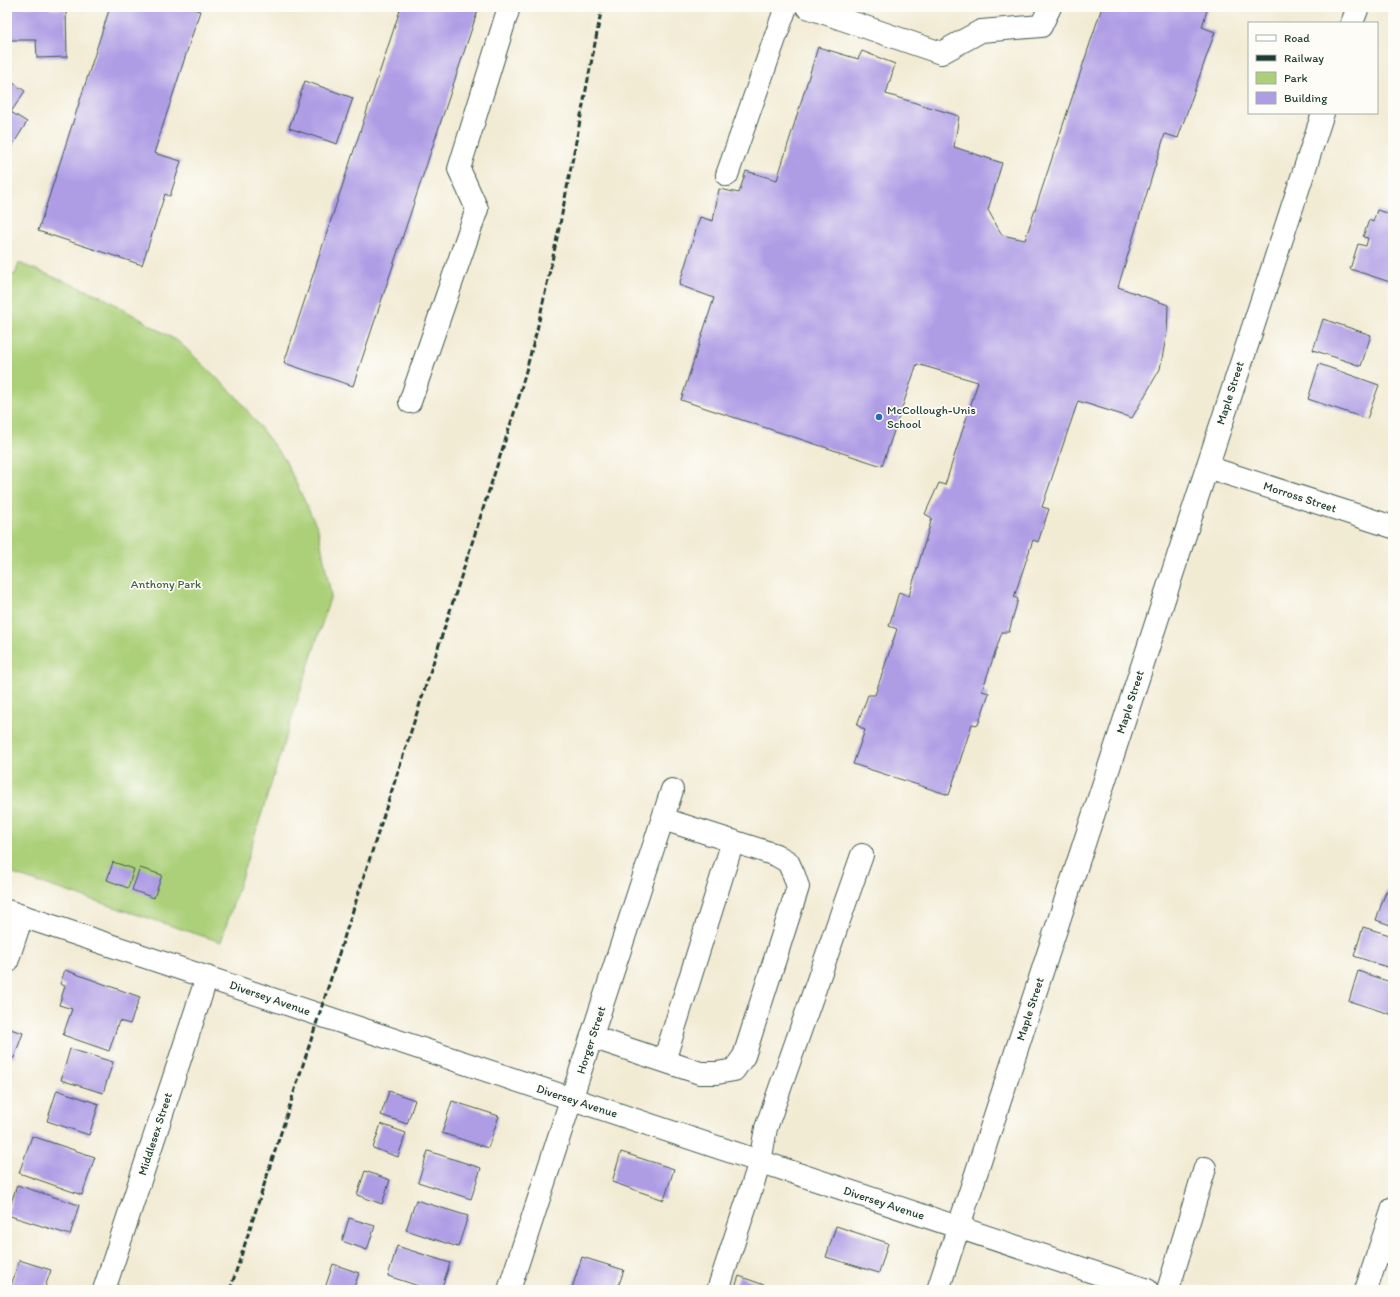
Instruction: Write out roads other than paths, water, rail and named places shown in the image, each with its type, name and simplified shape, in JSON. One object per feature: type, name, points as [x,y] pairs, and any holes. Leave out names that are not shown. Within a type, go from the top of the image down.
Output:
[{"type":"street","points":[[410,402],[477,209],[458,169],[509,7]]},
{"type":"street","points":[[727,175],[786,7]]},
{"type":"street","points":[[810,8],[942,52],[981,31],[1041,26],[1050,7]]},
{"type":"street","points":[[1352,22],[1358,7]]},
{"type":"street","name":"Maple Street","points":[[938,1290],[1323,114]]},
{"type":"street","name":"Morross Street","points":[[1207,467],[1393,527]]},
{"type":"street","name":"Horger Street","points":[[509,1290],[672,790]]},
{"type":"street","points":[[592,1038],[700,1073],[718,1073],[734,1070],[744,1056],[798,887],[794,875],[788,862],[776,855],[663,819]]},
{"type":"street","points":[[664,1061],[733,841]]},
{"type":"street","points":[[718,1290],[760,1162],[766,1128],[862,856]]},
{"type":"street","points":[[7,962],[14,914]]},
{"type":"street","name":"Diversey Avenue","points":[[14,914],[1147,1290]]},
{"type":"street","name":"Middlesex Street","points":[[104,1290],[207,977]]},
{"type":"street","points":[[1168,1290],[1205,1168]]},
{"type":"street","points":[[1366,1290],[1393,1208]]},
{"type":"railway","points":[[230,1290],[517,404],[537,330],[560,224],[602,7]]},
{"type":"place","name":"McCollough-Unis School","points":[[879,417]]},
{"type":"park label","name":"Anthony Park","points":[[166,584]]}]
